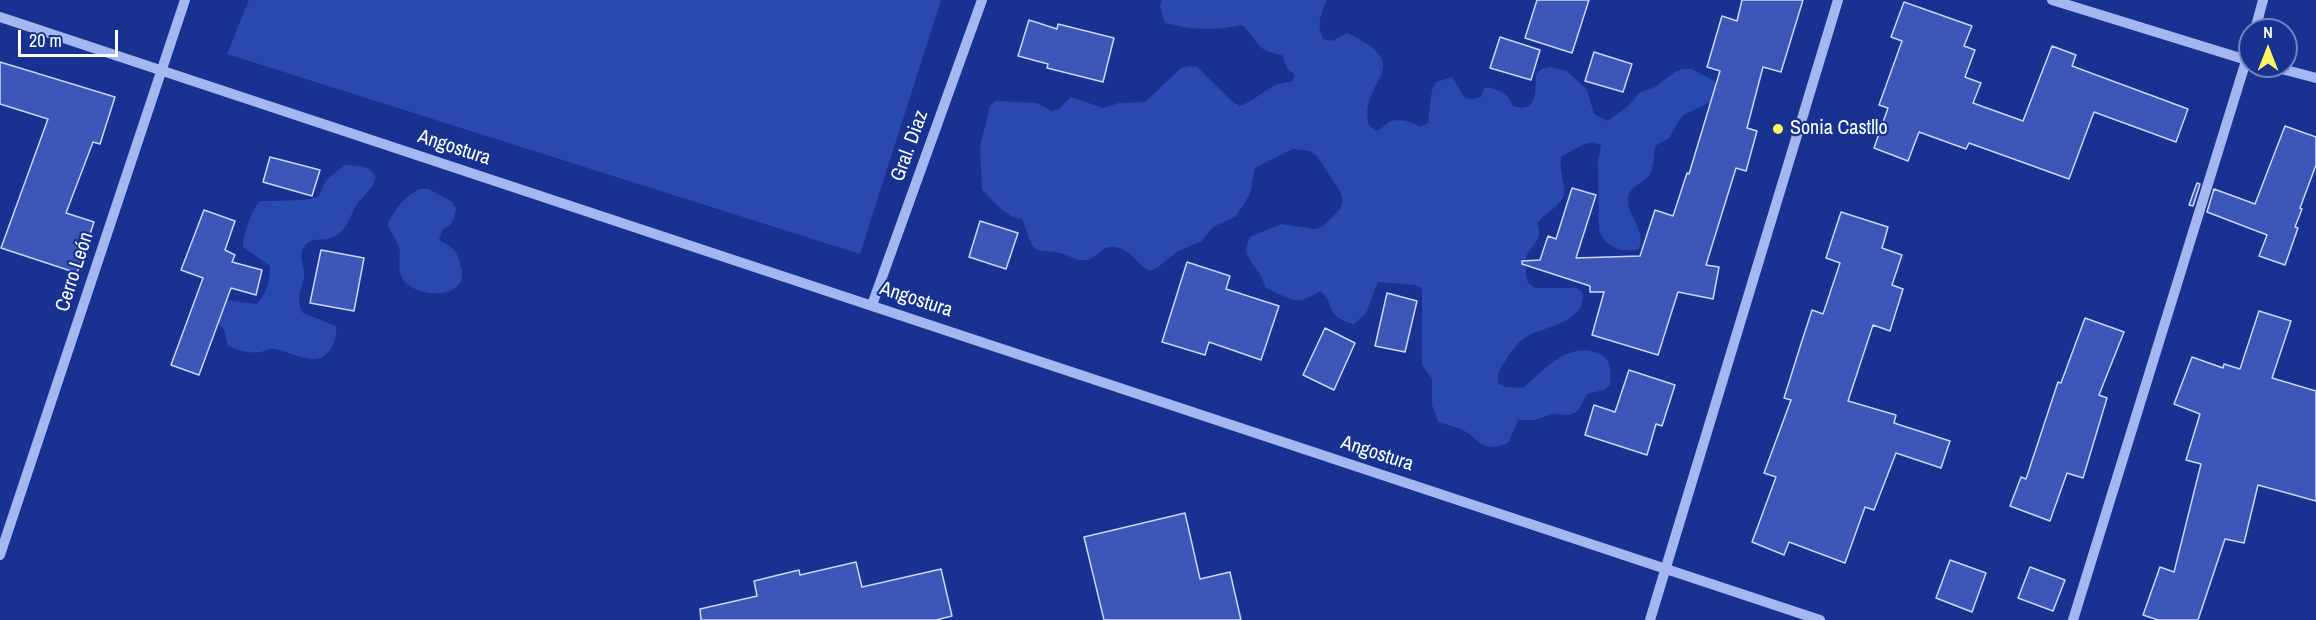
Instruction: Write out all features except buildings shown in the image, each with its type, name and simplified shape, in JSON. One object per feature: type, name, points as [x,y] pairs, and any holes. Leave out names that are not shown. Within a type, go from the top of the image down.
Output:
[{"type":"street","name":"Cerro León","points":[[0,555],[185,0]]},
{"type":"street","name":"Gral. Diaz","points":[[872,304],[982,0]]},
{"type":"street","points":[[1650,620],[1838,0]]},
{"type":"street","points":[[2052,0],[2238,57]]},
{"type":"street","points":[[2258,18],[2263,0]]},
{"type":"street","name":"Angostura","points":[[0,17],[872,304],[1820,620]]},
{"type":"street","points":[[2298,73],[2316,78]]},
{"type":"street","points":[[2073,620],[2242,78]]},
{"type":"shaded area","points":[[249,0],[941,0],[860,254],[227,54]]},
{"type":"shaded area","points":[[1162,0],[1327,0],[1321,14],[1323,39],[1332,41],[1347,33],[1369,45],[1380,56],[1383,65],[1381,75],[1371,96],[1368,109],[1369,125],[1376,131],[1389,122],[1397,120],[1420,127],[1428,123],[1432,90],[1436,82],[1452,77],[1465,98],[1481,97],[1483,89],[1488,87],[1500,91],[1506,95],[1513,106],[1521,108],[1527,107],[1534,99],[1536,74],[1542,69],[1550,67],[1567,71],[1587,90],[1594,114],[1608,121],[1628,106],[1639,93],[1655,87],[1675,72],[1692,69],[1714,81],[1718,87],[1712,101],[1682,116],[1669,138],[1655,146],[1653,166],[1648,177],[1630,192],[1628,201],[1639,229],[1641,241],[1639,249],[1627,251],[1615,248],[1601,236],[1598,161],[1601,145],[1593,142],[1584,144],[1562,156],[1564,195],[1557,205],[1537,223],[1538,238],[1525,261],[1528,283],[1535,288],[1577,288],[1583,293],[1582,304],[1570,318],[1520,341],[1500,369],[1498,383],[1506,387],[1523,388],[1564,355],[1583,351],[1600,354],[1607,360],[1610,368],[1610,385],[1604,390],[1587,394],[1578,411],[1570,415],[1551,414],[1535,420],[1518,420],[1508,443],[1492,447],[1486,446],[1461,429],[1438,421],[1432,405],[1432,379],[1422,365],[1422,288],[1414,285],[1378,282],[1366,313],[1354,324],[1334,314],[1320,291],[1305,299],[1293,300],[1266,288],[1247,253],[1246,248],[1250,237],[1281,224],[1315,229],[1322,227],[1340,209],[1343,201],[1341,193],[1317,156],[1310,151],[1293,149],[1255,168],[1250,194],[1236,216],[1213,227],[1202,241],[1178,251],[1150,271],[1120,248],[1109,247],[1087,260],[1076,259],[1057,252],[1036,250],[1022,219],[1005,212],[982,190],[980,147],[990,106],[996,101],[1037,103],[1051,111],[1059,109],[1071,97],[1103,108],[1119,103],[1145,102],[1181,68],[1189,66],[1197,67],[1240,106],[1271,87],[1292,82],[1295,74],[1288,70],[1282,55],[1262,48],[1242,25],[1203,29],[1165,23],[1160,7]]},
{"type":"shaded area","points":[[345,165],[367,168],[376,178],[338,235],[314,240],[304,247],[301,253],[304,277],[299,297],[300,305],[303,313],[336,326],[336,337],[331,348],[326,355],[312,359],[281,350],[269,349],[253,352],[228,346],[224,329],[212,318],[223,300],[257,304],[269,281],[270,266],[243,247],[248,222],[257,205],[260,201],[317,197],[326,181]]},
{"type":"shaded area","points":[[420,189],[429,189],[452,202],[456,209],[454,218],[450,225],[443,229],[439,239],[456,253],[462,278],[458,285],[442,293],[422,291],[412,288],[405,282],[399,269],[399,246],[388,226],[400,204]]},
{"type":"place","name":"Sonia Castllo","points":[[1778,129]]}]
